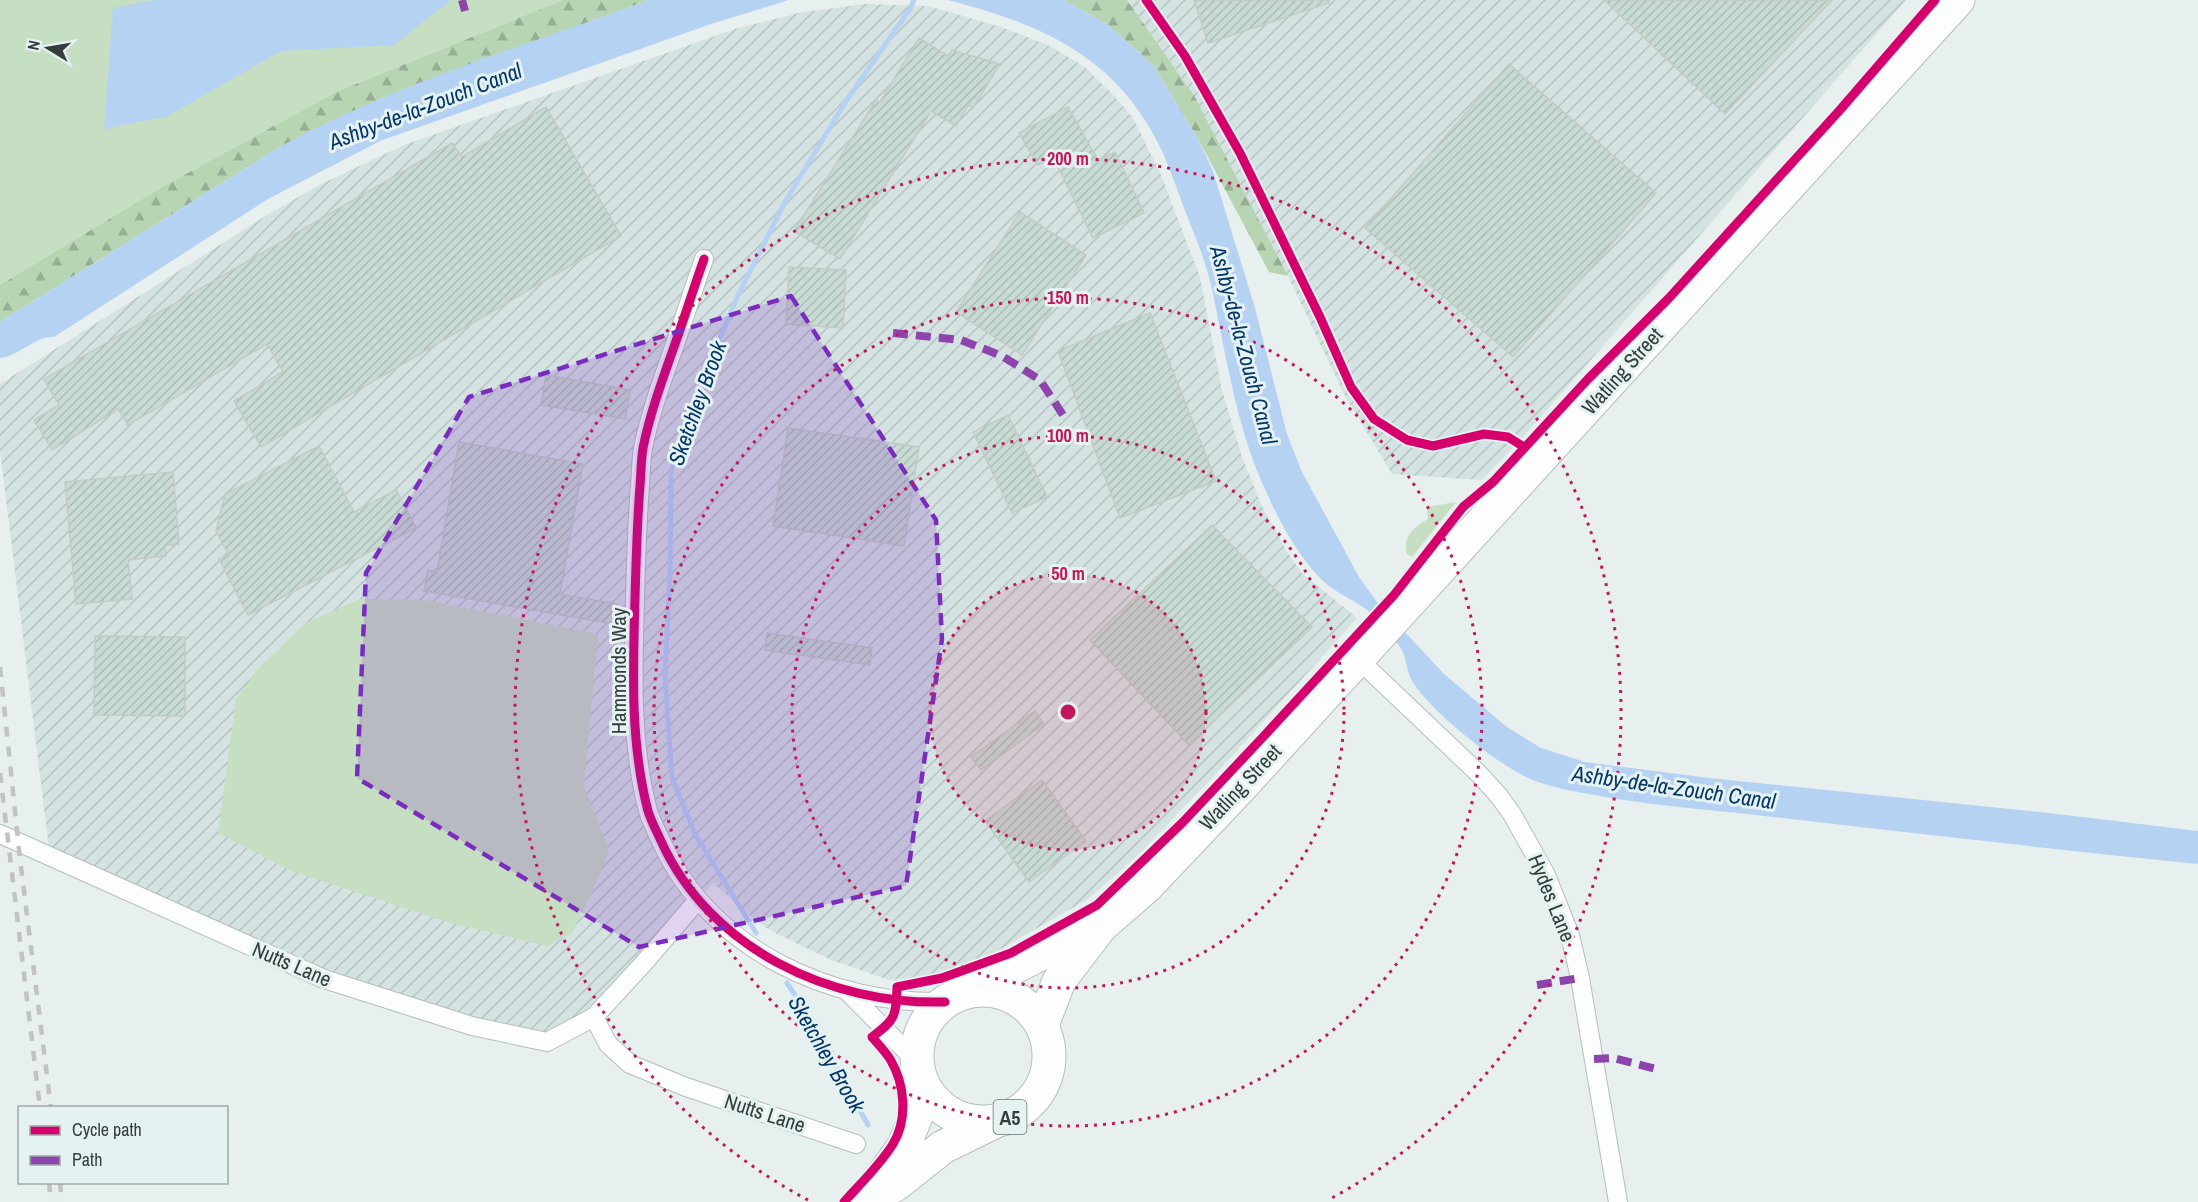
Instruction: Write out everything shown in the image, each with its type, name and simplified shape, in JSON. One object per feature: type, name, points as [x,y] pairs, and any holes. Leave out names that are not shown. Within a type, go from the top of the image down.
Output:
[{"type":"highway","name":"Watling Street","points":[[1042,1025],[1059,981],[1101,926],[1147,886],[1406,608],[1958,0]]},
{"type":"highway","name":"Watling Street","points":[[957,996],[1101,926]]},
{"type":"highway","name":"A5","points":[[991,990],[1012,996],[1029,1008],[1042,1025],[1048,1043],[1049,1063],[1044,1082],[1034,1099],[1023,1110],[1009,1118],[994,1122],[944,1147],[895,1185],[866,1199],[904,1146],[918,1111],[921,1075],[919,1038],[928,1018],[957,996],[991,990]]},
{"type":"highway","name":"A5","points":[[921,1075],[938,1105],[954,1116],[974,1122],[994,1122]]},
{"type":"street","name":"Hammonds Way","points":[[704,259],[659,390],[643,448],[638,505],[634,628],[637,758],[648,813],[672,865],[698,900],[724,928],[750,948],[788,969],[847,991],[896,1001],[957,996]]},
{"type":"street","name":"Hydes Lane","points":[[1366,651],[1499,796],[1512,814],[1546,875],[1569,935],[1580,978],[1618,1202]]},
{"type":"street","name":"Nutts Lane","points":[[0,834],[324,979],[472,1026],[547,1042],[594,1017],[698,900]]},
{"type":"street","name":"Hammonds Way","points":[[847,991],[921,1075]]},
{"type":"street","name":"Nutts Lane","points":[[594,1017],[608,1044],[630,1064],[686,1087],[856,1144]]},
{"type":"highlighted area","points":[[791,296],[936,520],[942,639],[906,886],[639,947],[357,778],[366,573],[469,397]]},
{"type":"shaded area","points":[[1127,0],[1906,0],[1524,436],[1482,480],[1392,474],[1345,396],[1288,276],[1195,97]]},
{"type":"shaded area","points":[[865,4],[928,6],[1001,27],[1048,45],[1085,67],[1133,118],[1161,175],[1200,277],[1222,390],[1242,457],[1262,506],[1286,550],[1302,573],[1357,618],[1214,776],[1137,856],[1088,899],[994,953],[928,976],[890,980],[831,960],[773,932],[756,921],[713,883],[594,1017],[547,1042],[324,979],[50,857],[0,450],[0,384],[272,212],[321,184],[404,145],[735,29],[798,13]]},
{"type":"green space","points":[[0,0],[563,0],[336,92],[162,187],[0,285]]},
{"type":"green space","points":[[563,0],[649,0],[382,98],[278,148],[0,322],[0,285],[162,187],[336,92]]},
{"type":"green space","points":[[1064,0],[1127,0],[1195,97],[1288,276],[1269,272],[1197,137],[1153,65],[1107,24]]},
{"type":"green space","points":[[1456,502],[1412,557],[1407,554],[1408,537],[1414,529],[1428,519],[1427,507]]},
{"type":"green space","points":[[360,599],[424,600],[598,634],[584,786],[609,850],[592,893],[572,933],[547,946],[447,922],[289,870],[218,833],[236,699],[259,668],[306,623]]},
{"type":"water","points":[[154,0],[451,0],[394,45],[281,51],[166,117],[104,130],[113,8]]},
{"type":"water","name":"Ashby-de-la-Zouch Canal","points":[[649,0],[789,0],[711,24],[380,141],[268,199],[54,337],[40,340],[14,354],[0,358],[0,322],[278,148],[367,104],[413,85]]},
{"type":"water","name":"Ashby-de-la-Zouch Canal","points":[[948,0],[1064,0],[1107,24],[1153,65],[1197,137],[1213,171],[1255,308],[1287,434],[1302,472],[1359,577],[1377,602],[1444,674],[1507,727],[1541,748],[1585,762],[1709,778],[2049,813],[2198,831],[2198,864],[1634,801],[1544,784],[1514,771],[1499,761],[1447,720],[1420,692],[1411,679],[1402,651],[1385,626],[1366,609],[1323,581],[1305,560],[1282,525],[1264,487],[1246,439],[1203,258],[1166,160],[1141,114],[1120,88],[1097,66],[1071,48],[1013,20]]},
{"type":"building","points":[[1194,0],[1329,0],[1329,3],[1208,43]]},
{"type":"building","points":[[1604,0],[1832,0],[1725,114]]},
{"type":"building","points":[[919,38],[948,56],[952,50],[1000,64],[973,108],[968,105],[956,126],[931,111],[840,259],[794,231],[876,100],[880,102]]},
{"type":"building","points":[[1509,64],[1656,193],[1513,357],[1365,228]]},
{"type":"building","points":[[546,107],[621,236],[261,447],[234,401],[283,372],[267,344],[128,425],[118,409],[52,450],[34,420],[59,405],[44,379],[452,143],[462,157]]},
{"type":"building","points":[[1068,107],[1098,160],[1115,152],[1144,213],[1093,238],[1053,157],[1038,165],[1019,133]]},
{"type":"building","points":[[1020,212],[1086,255],[1022,355],[956,312]]},
{"type":"building","points":[[789,267],[846,270],[843,328],[786,324]]},
{"type":"building","points":[[1150,313],[1216,481],[1120,518],[1058,351]]},
{"type":"building","points":[[546,375],[630,390],[625,419],[541,405]]},
{"type":"building","points":[[1008,415],[1047,497],[1012,513],[973,432]]},
{"type":"building","points":[[788,428],[919,447],[904,546],[773,526]]},
{"type":"building","points":[[459,442],[583,464],[560,594],[617,604],[613,624],[424,591],[428,570],[437,572]]},
{"type":"building","points":[[319,446],[354,512],[396,490],[416,528],[248,615],[219,559],[228,554],[216,531],[225,494]]},
{"type":"building","points":[[173,472],[179,544],[165,546],[166,556],[128,560],[132,599],[76,604],[65,482]]},
{"type":"building","points":[[1212,525],[1312,627],[1189,745],[1090,640]]},
{"type":"building","points":[[767,633],[872,648],[870,665],[765,650]]},
{"type":"building","points":[[95,636],[185,637],[185,716],[94,715]]},
{"type":"building","points":[[1035,711],[1044,724],[981,770],[971,757]]},
{"type":"building","points":[[1042,780],[1086,841],[1029,882],[985,821]]},
{"type":"waterway","name":"Sketchley Brook","points":[[756,933],[695,834],[672,778],[665,676],[670,571],[671,472],[703,379],[738,295],[785,202],[846,101],[914,0]]},
{"type":"waterway","name":"Sketchley Brook","points":[[787,983],[811,1019],[868,1125]]},
{"type":"railway","points":[[0,667],[20,859],[51,1106]]},
{"type":"railway","points":[[0,773],[40,1106]]},
{"type":"railway","points":[[49,1184],[51,1202]]},
{"type":"railway","points":[[60,1184],[62,1202]]},
{"type":"marked path","points":[[462,0],[465,11]]},
{"type":"marked path","points":[[893,333],[961,340],[1002,356],[1040,380],[1063,415]]},
{"type":"marked path","points":[[1537,985],[1580,978]]},
{"type":"marked path","points":[[1594,1059],[1613,1058],[1656,1069]]},
{"type":"cycle path","points":[[1146,0],[1185,56],[1240,153],[1320,317],[1351,387],[1374,419],[1407,440],[1433,446],[1484,434],[1508,437],[1524,447]]},
{"type":"cycle path","points":[[844,1202],[888,1152],[901,1124],[903,1102],[899,1079],[890,1059],[872,1037],[886,1026],[893,1016],[897,987],[942,978],[1011,953],[1097,905],[1183,822],[1263,737],[1394,595],[1463,507],[1493,482],[1588,379],[1669,298],[1839,111],[1935,0]]},
{"type":"cycle path","points":[[704,259],[657,396],[642,457],[633,679],[638,759],[648,811],[661,841],[683,879],[710,912],[742,940],[778,963],[818,981],[859,993],[902,1000],[945,1002]]}]
